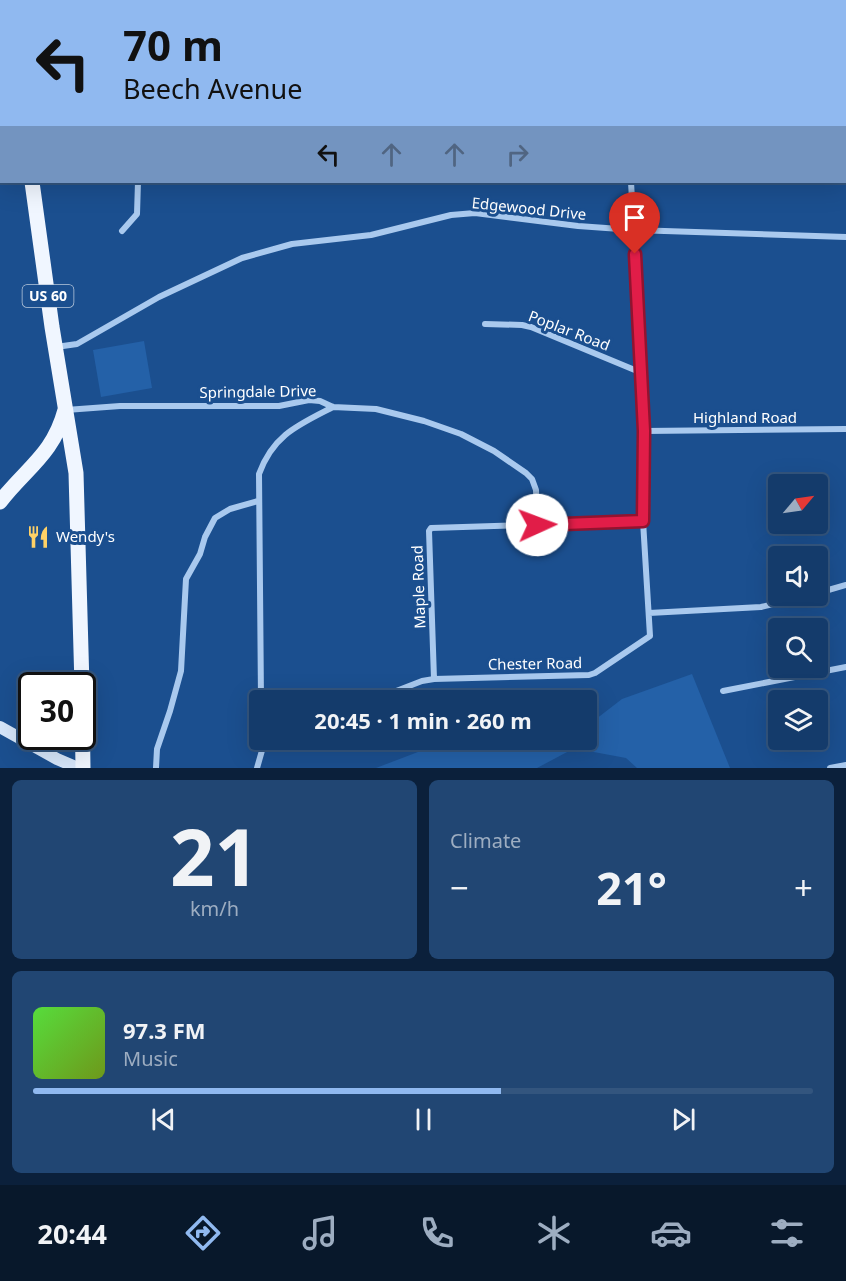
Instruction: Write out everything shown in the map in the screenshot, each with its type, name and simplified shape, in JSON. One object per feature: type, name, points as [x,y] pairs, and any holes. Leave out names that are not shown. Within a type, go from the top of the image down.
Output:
[{"type":"main road","name":"US 60","points":[[32,183],[76,473],[82,672]]},
{"type":"main road","name":"US 60","points":[[0,502],[53,442],[60,429],[65,410]]},
{"type":"main road","points":[[34,465],[55,454],[66,459],[76,512]]},
{"type":"main road","points":[[0,727],[57,759],[81,768],[81,750]]},
{"type":"street","points":[[122,231],[137,214],[138,183]]},
{"type":"street","points":[[631,183],[642,373],[643,521],[649,613],[768,605]]},
{"type":"street","name":"Edgewood Drive","points":[[56,347],[77,344],[159,297],[242,258],[292,243],[371,235],[451,215],[475,213],[578,226],[634,230],[846,237]]},
{"type":"street","name":"Poplar Road","points":[[484,324],[531,327],[642,373]]},
{"type":"street","name":"Springdale Drive","points":[[65,410],[120,406],[279,406],[309,400],[320,401],[333,407],[376,409],[424,421],[462,434],[494,451],[526,473],[532,479],[536,490],[537,525]]},
{"type":"street","points":[[261,690],[259,474],[265,457],[277,441],[295,426],[333,407]]},
{"type":"street","name":"Highland Road","points":[[644,431],[846,429]]},
{"type":"street","points":[[156,768],[156,748],[181,671],[186,579],[200,554],[205,537],[215,518],[230,509],[258,501]]},
{"type":"street","name":"Maple Road","points":[[434,679],[429,531],[431,528],[643,521]]},
{"type":"street","points":[[828,590],[846,585]]},
{"type":"street","name":"Chester Road","points":[[399,690],[434,679],[589,675],[650,636],[649,613]]},
{"type":"street","points":[[723,691],[846,667]]},
{"type":"street","points":[[257,768],[262,750]]},
{"type":"street","points":[[831,768],[846,765]]},
{"type":"shaded area","points":[[144,341],[152,388],[101,397],[93,350]]},
{"type":"shaded area","points":[[692,674],[730,768],[637,768],[626,758],[583,750],[597,750],[597,718],[622,699]]},
{"type":"shaded area","points":[[423,750],[583,750],[569,751],[537,768],[376,768]]},
{"type":"place","name":"Wendy's","points":[[38,537]]},
{"type":"route","points":[[537,525],[643,521],[644,431],[635,254]]}]
